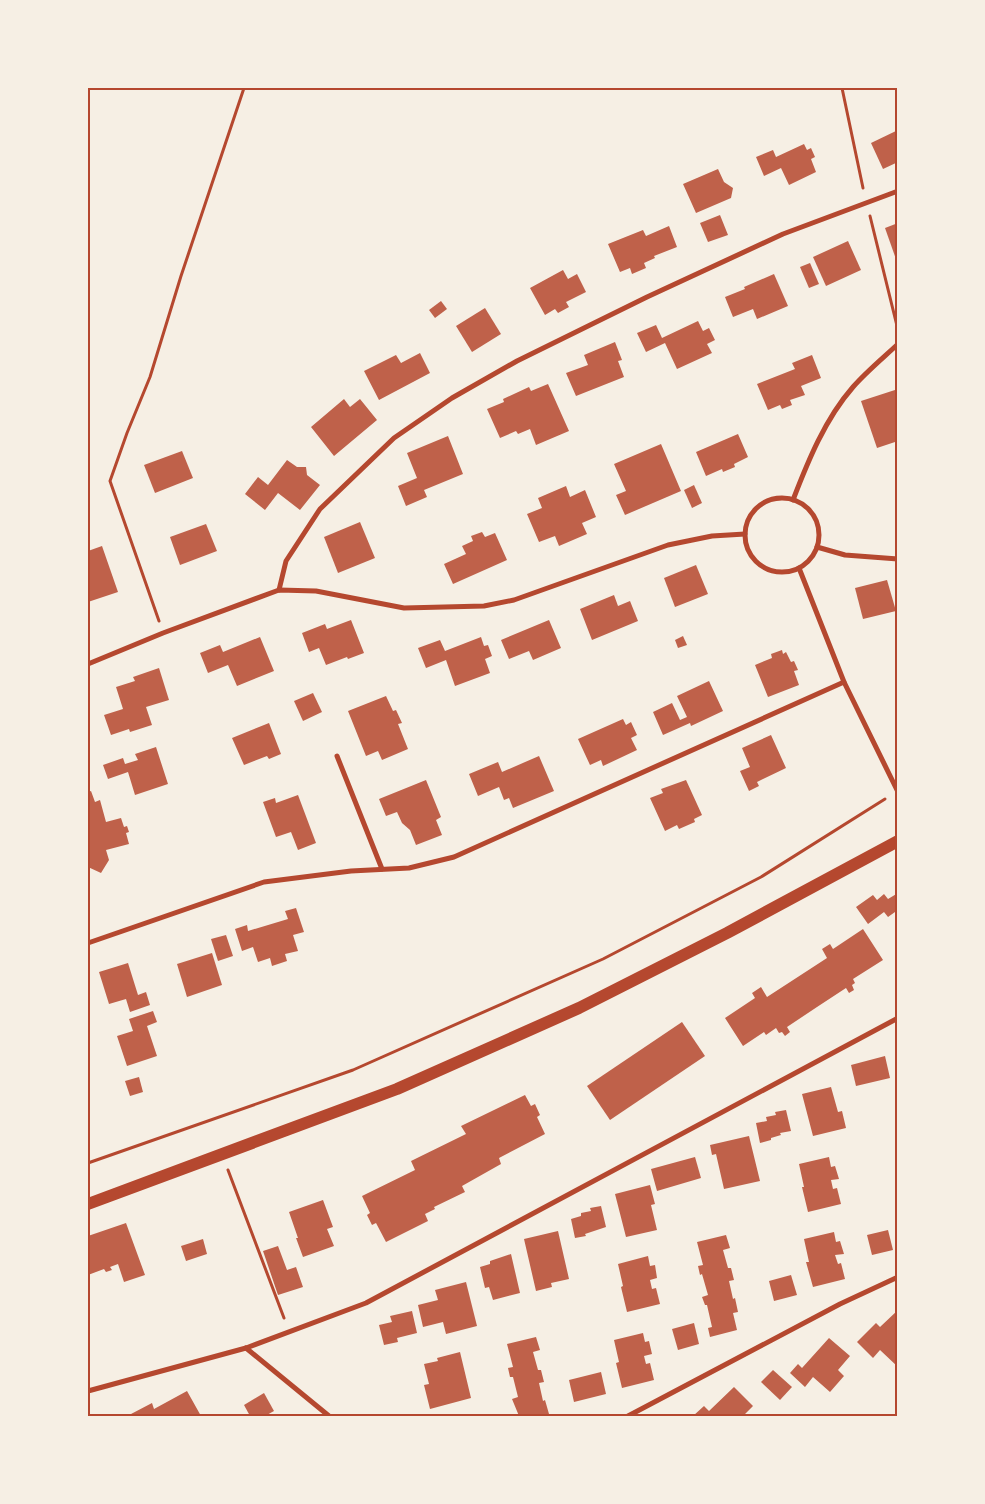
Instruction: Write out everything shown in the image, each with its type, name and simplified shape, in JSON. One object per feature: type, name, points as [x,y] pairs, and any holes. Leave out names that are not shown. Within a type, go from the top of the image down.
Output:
[{"type":"main road","points":[[88,1204],[397,1089],[579,1008],[727,933],[898,841]]},
{"type":"street","points":[[279,590],[286,561],[320,509],[394,438],[452,398],[517,361],[647,297],[783,234],[898,191]]},
{"type":"street","points":[[793,500],[807,463],[831,419],[853,387],[898,344]]},
{"type":"street","points":[[781,498],[793,500],[809,510],[814,518],[818,527],[817,547],[813,556],[799,568],[787,572],[774,572],[762,567],[753,558],[747,547],[745,534],[750,518],[760,505],[770,500],[781,498]]},
{"type":"street","points":[[88,664],[163,633],[279,590],[316,590],[404,608],[484,606],[514,600],[668,545],[712,536],[745,534]]},
{"type":"street","points":[[817,547],[845,555],[898,559]]},
{"type":"street","points":[[799,568],[844,682],[897,792]]},
{"type":"street","points":[[88,943],[264,882],[382,869],[409,868],[454,857],[844,682]]},
{"type":"street","points":[[337,756],[382,869]]},
{"type":"street","points":[[88,1391],[246,1348],[366,1303],[898,1018]]},
{"type":"street","points":[[628,1416],[840,1304],[898,1277]]},
{"type":"street","points":[[246,1348],[329,1416]]},
{"type":"path","points":[[163,633],[110,481],[150,376],[181,276],[244,88]]},
{"type":"path","points":[[88,1163],[353,1070],[602,959],[761,878],[897,792]]},
{"type":"path","points":[[222,1155],[288,1331]]},
{"type":"building","points":[[898,130],[898,162],[883,169],[871,143]]},
{"type":"building","points":[[804,144],[807,150],[811,148],[815,157],[811,159],[816,172],[789,185],[781,168],[764,176],[756,157],[773,150],[776,157]]},
{"type":"building","points":[[718,169],[724,182],[733,188],[731,198],[696,213],[683,184]]},
{"type":"building","points":[[720,215],[728,235],[708,242],[700,223]]},
{"type":"building","points":[[898,223],[898,262],[897,262],[885,228]]},
{"type":"building","points":[[669,226],[677,247],[654,256],[655,258],[644,263],[646,268],[632,274],[630,268],[620,272],[608,244],[643,230],[646,236]]},
{"type":"building","points":[[848,241],[861,270],[826,286],[813,257]]},
{"type":"building","points":[[810,263],[819,284],[809,288],[800,267]]},
{"type":"building","points":[[563,270],[568,279],[577,274],[586,292],[566,302],[569,307],[558,313],[555,309],[545,315],[530,288]]},
{"type":"building","points":[[774,274],[788,306],[757,319],[753,309],[733,317],[725,297]]},
{"type":"building","points":[[441,301],[447,309],[435,318],[429,310]]},
{"type":"building","points":[[485,308],[501,334],[472,352],[456,326]]},
{"type":"building","points":[[698,321],[703,331],[709,328],[715,340],[707,344],[712,353],[677,369],[665,343],[646,352],[637,333],[656,325],[662,338]]},
{"type":"building","points":[[615,342],[622,360],[618,361],[624,377],[576,396],[566,373],[588,365],[584,355]]},
{"type":"building","points":[[420,353],[430,373],[379,400],[364,371],[396,355],[401,363]]},
{"type":"building","points":[[812,355],[821,378],[801,386],[805,395],[790,400],[792,405],[782,409],[780,405],[768,410],[757,384],[795,369],[792,363]]},
{"type":"building","points":[[548,384],[569,431],[536,445],[530,429],[518,434],[516,431],[500,438],[487,409],[504,402],[503,399],[529,387],[531,391]]},
{"type":"building","points":[[898,389],[898,441],[877,448],[861,401]]},
{"type":"building","points":[[344,399],[350,407],[360,399],[377,420],[334,456],[311,427]]},
{"type":"building","points":[[738,434],[748,457],[734,464],[735,467],[723,472],[722,469],[706,476],[696,452]]},
{"type":"building","points":[[448,436],[463,474],[424,490],[427,497],[406,506],[398,486],[417,478],[407,453]]},
{"type":"building","points":[[661,444],[681,491],[625,515],[616,495],[626,491],[614,464]]},
{"type":"building","points":[[182,451],[193,478],[155,493],[144,465]]},
{"type":"building","points":[[287,460],[297,467],[306,467],[307,475],[320,485],[300,510],[278,493],[265,510],[245,494],[258,477],[268,485]]},
{"type":"building","points":[[694,485],[702,503],[692,508],[684,490]]},
{"type":"building","points":[[566,486],[570,497],[585,490],[596,517],[582,523],[587,534],[559,546],[555,536],[539,542],[527,514],[542,508],[538,498]]},
{"type":"building","points":[[360,522],[375,558],[338,573],[324,537]]},
{"type":"building","points":[[206,524],[217,551],[180,565],[170,537]]},
{"type":"building","points":[[482,532],[485,537],[495,533],[507,560],[453,584],[444,564],[466,554],[462,546],[473,541],[471,536]]},
{"type":"building","points":[[102,546],[118,592],[88,602],[88,551]]},
{"type":"building","points":[[696,565],[708,594],[675,607],[664,578]]},
{"type":"building","points":[[887,580],[896,611],[863,619],[855,588]]},
{"type":"building","points":[[614,595],[618,606],[630,601],[638,621],[592,640],[580,609]]},
{"type":"building","points":[[351,620],[364,653],[326,665],[319,648],[309,652],[302,633],[325,624],[327,629]]},
{"type":"building","points":[[549,620],[561,648],[533,660],[529,651],[509,659],[501,640]]},
{"type":"building","points":[[683,636],[687,645],[678,648],[675,640]]},
{"type":"building","points":[[260,637],[274,671],[237,686],[228,665],[208,673],[200,653],[220,645],[223,652]]},
{"type":"building","points":[[481,637],[484,646],[488,645],[492,656],[485,659],[490,673],[455,686],[446,660],[426,668],[418,648],[440,640],[445,651]]},
{"type":"building","points":[[782,650],[783,654],[786,652],[791,662],[794,661],[798,670],[794,671],[799,685],[768,697],[755,665],[772,658],[771,654]]},
{"type":"building","points":[[159,668],[169,700],[146,707],[152,725],[130,732],[129,729],[111,735],[104,715],[123,709],[116,687],[135,681],[133,677]]},
{"type":"building","points":[[709,681],[723,711],[691,726],[690,723],[663,735],[653,712],[672,703],[680,720],[687,717],[677,696]]},
{"type":"building","points":[[313,693],[322,712],[303,721],[294,701]]},
{"type":"building","points":[[386,696],[393,711],[396,710],[402,723],[398,724],[408,749],[382,760],[378,751],[366,756],[348,711]]},
{"type":"building","points":[[623,719],[626,725],[631,722],[637,735],[631,738],[637,750],[603,766],[601,760],[590,765],[578,739]]},
{"type":"building","points":[[269,723],[281,754],[269,759],[267,756],[244,765],[232,738]]},
{"type":"building","points":[[771,735],[786,768],[757,782],[759,786],[749,791],[740,771],[750,767],[742,748]]},
{"type":"building","points":[[156,747],[168,784],[135,795],[128,772],[108,779],[103,765],[123,758],[125,764],[138,760],[135,754]]},
{"type":"building","points":[[539,756],[554,791],[513,808],[509,798],[504,800],[499,787],[478,796],[469,774],[498,762],[502,772]]},
{"type":"building","points":[[426,780],[441,817],[436,820],[442,835],[416,845],[410,830],[402,823],[397,812],[386,816],[379,799]]},
{"type":"building","points":[[686,780],[702,815],[694,819],[695,822],[679,829],[677,825],[665,831],[650,798],[663,793],[661,789]]},
{"type":"building","points":[[91,791],[95,802],[100,800],[106,822],[121,818],[124,827],[127,826],[129,832],[126,833],[129,844],[106,850],[109,860],[101,873],[88,867],[88,792]]},
{"type":"building","points":[[298,795],[316,843],[298,850],[291,832],[276,837],[263,802],[275,798],[276,803]]},
{"type":"building","points":[[898,893],[898,916],[895,912],[888,917],[884,912],[868,924],[856,907],[873,895],[877,900],[884,894],[888,899]]},
{"type":"building","points":[[296,908],[304,932],[293,935],[298,951],[285,954],[287,961],[272,966],[270,958],[258,962],[253,947],[242,951],[235,929],[247,925],[248,931],[288,919],[285,911]]},
{"type":"building","points":[[863,929],[883,960],[853,979],[855,983],[852,985],[854,990],[849,993],[846,988],[787,1027],[790,1032],[785,1036],[782,1032],[779,1033],[776,1028],[766,1035],[764,1032],[743,1046],[725,1018],[755,998],[752,993],[761,987],[767,997],[827,958],[822,949],[830,944],[833,949]]},
{"type":"building","points":[[226,935],[233,956],[218,961],[211,939]]},
{"type":"building","points":[[212,953],[222,985],[187,997],[177,964]]},
{"type":"building","points":[[128,963],[138,995],[146,992],[150,1005],[130,1012],[126,999],[109,1004],[99,972]]},
{"type":"building","points":[[153,1011],[157,1022],[147,1026],[157,1056],[127,1066],[117,1036],[133,1031],[129,1019]]},
{"type":"building","points":[[682,1022],[705,1056],[610,1120],[587,1086]]},
{"type":"building","points":[[885,1056],[890,1078],[856,1086],[851,1065]]},
{"type":"building","points":[[139,1077],[143,1092],[130,1096],[125,1081]]},
{"type":"building","points":[[831,1087],[838,1112],[842,1111],[846,1128],[813,1136],[802,1094]]},
{"type":"building","points":[[525,1095],[531,1106],[535,1104],[540,1115],[537,1117],[545,1134],[499,1158],[501,1164],[462,1186],[465,1192],[434,1207],[435,1209],[425,1214],[428,1221],[386,1242],[376,1223],[372,1225],[367,1215],[370,1213],[362,1196],[415,1170],[411,1161],[466,1134],[461,1126]]},
{"type":"building","points":[[786,1110],[791,1131],[780,1133],[781,1135],[771,1138],[771,1140],[760,1143],[756,1123],[767,1121],[766,1117],[776,1115],[775,1112]]},
{"type":"building","points":[[749,1136],[760,1181],[724,1189],[716,1154],[712,1155],[710,1145]]},
{"type":"building","points":[[695,1157],[701,1178],[657,1191],[651,1169]]},
{"type":"building","points":[[829,1157],[831,1167],[835,1166],[839,1179],[831,1180],[833,1189],[837,1188],[841,1204],[808,1212],[799,1164]]},
{"type":"building","points":[[650,1185],[655,1204],[651,1205],[657,1230],[626,1237],[615,1194]]},
{"type":"building","points":[[323,1200],[333,1227],[327,1229],[334,1246],[303,1257],[289,1212]]},
{"type":"building","points":[[601,1206],[606,1227],[585,1234],[586,1236],[575,1238],[571,1219],[581,1216],[581,1213],[591,1211],[590,1208]]},
{"type":"building","points":[[126,1223],[145,1275],[124,1282],[118,1264],[110,1267],[112,1270],[106,1272],[104,1269],[88,1275],[88,1236]]},
{"type":"building","points":[[888,1230],[893,1250],[872,1255],[867,1235]]},
{"type":"building","points":[[558,1231],[569,1279],[551,1283],[552,1287],[536,1291],[524,1239]]},
{"type":"building","points":[[834,1232],[836,1242],[840,1241],[844,1254],[835,1255],[838,1264],[841,1263],[845,1279],[813,1287],[806,1262],[809,1262],[804,1239]]},
{"type":"building","points":[[726,1235],[730,1248],[723,1250],[728,1268],[731,1268],[734,1280],[729,1281],[738,1312],[733,1313],[737,1330],[710,1337],[708,1328],[712,1327],[707,1305],[705,1305],[702,1297],[708,1295],[698,1266],[703,1265],[697,1242]]},
{"type":"building","points":[[203,1239],[207,1254],[186,1261],[181,1246]]},
{"type":"building","points":[[278,1246],[287,1270],[296,1267],[303,1287],[278,1295],[263,1251]]},
{"type":"building","points":[[511,1254],[520,1293],[493,1300],[489,1287],[485,1288],[480,1267],[490,1264],[490,1261]]},
{"type":"building","points":[[648,1256],[650,1266],[655,1265],[657,1278],[650,1280],[652,1289],[656,1288],[660,1304],[627,1312],[618,1264]]},
{"type":"building","points":[[791,1275],[797,1295],[774,1301],[769,1281]]},
{"type":"building","points":[[466,1282],[477,1326],[446,1334],[443,1322],[423,1327],[418,1305],[438,1300],[435,1290]]},
{"type":"building","points":[[898,1310],[898,1367],[880,1350],[873,1358],[857,1342],[876,1323],[880,1327]]},
{"type":"building","points":[[412,1311],[417,1333],[397,1338],[398,1342],[384,1345],[379,1325],[392,1322],[390,1316]]},
{"type":"building","points":[[694,1323],[699,1344],[678,1350],[672,1329]]},
{"type":"building","points":[[643,1333],[645,1342],[649,1341],[652,1354],[644,1356],[646,1364],[650,1363],[654,1380],[622,1388],[616,1363],[619,1362],[614,1340]]},
{"type":"building","points":[[536,1337],[540,1350],[533,1352],[538,1370],[541,1370],[544,1382],[539,1383],[543,1401],[545,1400],[549,1414],[544,1416],[519,1416],[512,1399],[518,1397],[513,1377],[510,1377],[508,1368],[513,1367],[507,1344]]},
{"type":"building","points":[[829,1338],[850,1356],[838,1370],[844,1376],[830,1392],[813,1377],[805,1387],[790,1373],[798,1364],[802,1368]]},
{"type":"building","points":[[460,1352],[471,1398],[430,1409],[424,1385],[429,1384],[424,1364],[438,1361],[437,1358]]},
{"type":"building","points":[[773,1370],[792,1387],[780,1400],[761,1382]]},
{"type":"building","points":[[601,1372],[606,1394],[574,1402],[569,1380]]},
{"type":"building","points":[[734,1387],[753,1406],[743,1416],[693,1416],[704,1406],[709,1411]]},
{"type":"building","points":[[187,1391],[201,1416],[133,1416],[131,1414],[152,1403],[154,1409]]},
{"type":"building","points":[[264,1393],[274,1411],[265,1416],[250,1416],[244,1405]]}]
